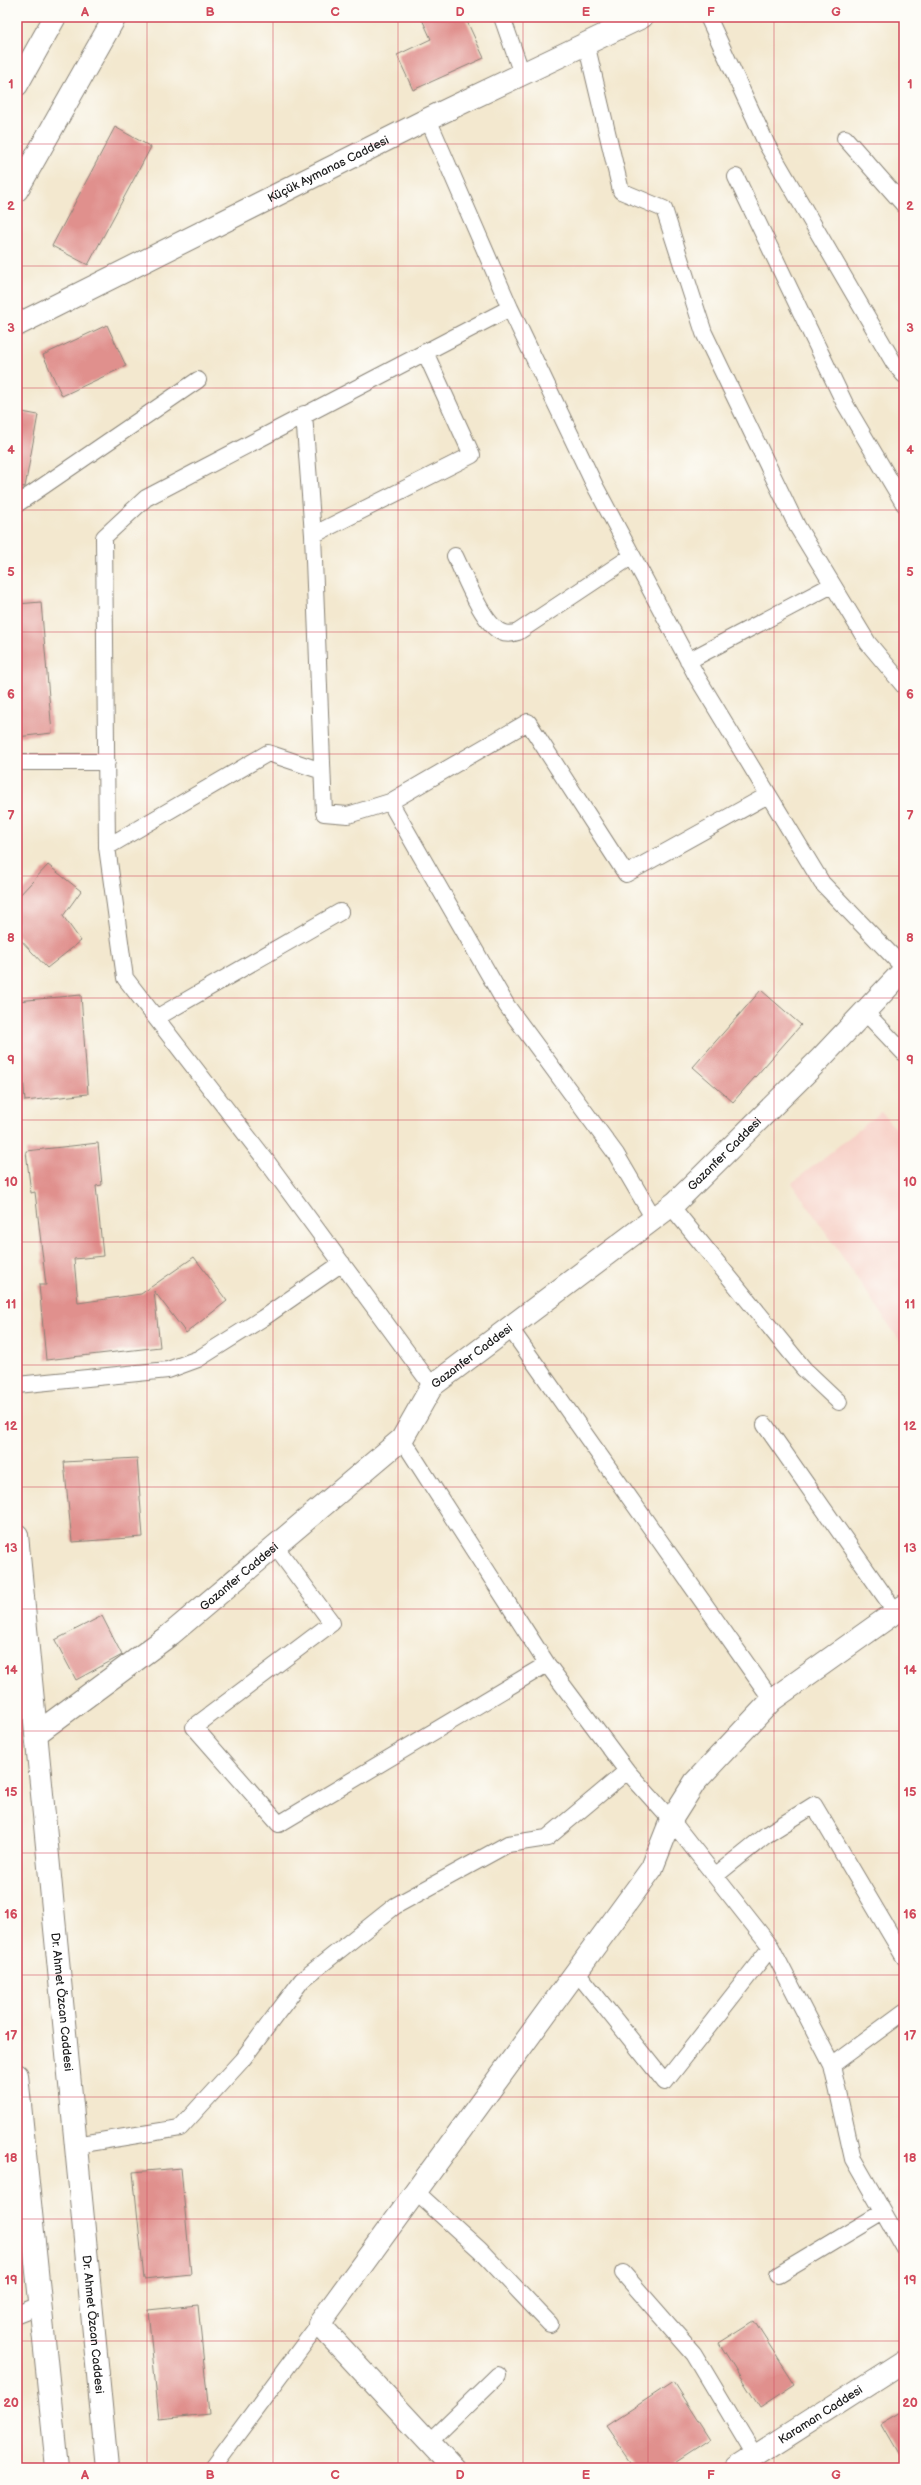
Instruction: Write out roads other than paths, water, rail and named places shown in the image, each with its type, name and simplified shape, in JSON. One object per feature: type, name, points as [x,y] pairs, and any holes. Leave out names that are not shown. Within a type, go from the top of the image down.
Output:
[{"type":"street","points":[[17,85],[55,17]]},
{"type":"street","points":[[17,190],[115,17]]},
{"type":"street","points":[[502,17],[522,74]]},
{"type":"street","name":"Küçük Aymanas Caddesi","points":[[17,325],[428,119],[642,17]]},
{"type":"street","points":[[708,17],[767,145],[894,363],[904,375]]},
{"type":"street","points":[[586,43],[621,191],[664,209],[704,333],[796,526],[868,643],[904,686]]},
{"type":"street","points":[[428,119],[510,308],[595,486],[688,661],[822,883],[904,969]]},
{"type":"street","points":[[845,138],[904,205]]},
{"type":"street","points":[[736,177],[845,404],[904,504]]},
{"type":"street","points":[[432,1386],[268,1163],[125,978],[107,847],[104,537],[146,498],[304,414],[510,308]]},
{"type":"street","points":[[312,535],[472,455],[425,352]]},
{"type":"street","points":[[17,504],[198,380]]},
{"type":"street","points":[[304,414],[312,535],[324,813],[348,815],[390,802],[528,722],[626,874],[768,795]]},
{"type":"street","points":[[455,556],[486,617],[499,632],[509,634],[518,632],[632,556]]},
{"type":"street","points":[[688,661],[832,585]]},
{"type":"street","points":[[107,847],[268,753],[322,771]]},
{"type":"street","points":[[17,762],[106,762]]},
{"type":"street","points":[[390,802],[507,1006],[616,1154],[662,1212],[804,1369],[838,1402]]},
{"type":"street","points":[[156,1018],[340,912]]},
{"type":"street","name":"Gazanfer Caddesi","points":[[36,1734],[171,1634],[402,1439],[432,1386],[662,1212],[821,1058],[904,969]]},
{"type":"street","points":[[865,1012],[904,1053]]},
{"type":"street","points":[[17,1385],[168,1370],[198,1359],[263,1318],[342,1263]]},
{"type":"street","points":[[510,1328],[772,1700]]},
{"type":"street","points":[[214,2467],[652,1868],[671,1820],[694,1782],[772,1700],[900,1608],[765,1425]]},
{"type":"street","points":[[402,1439],[547,1664],[627,1770],[671,1820],[771,1947],[832,2065],[853,2158],[904,2248]]},
{"type":"street","name":"Dr. Ahmet Özcan Caddesi","points":[[17,1535],[76,2145],[91,2322],[107,2468]]},
{"type":"street","points":[[275,1546],[332,1623],[194,1727],[279,1824],[547,1664]]},
{"type":"street","points":[[76,2145],[180,2128],[242,2060],[302,1980],[395,1906],[508,1844],[547,1838],[627,1770]]},
{"type":"street","points":[[715,1876],[766,1835],[814,1805],[904,1957]]},
{"type":"street","points":[[576,1971],[665,2082],[771,1947]]},
{"type":"street","points":[[832,2065],[904,2012]]},
{"type":"street","points":[[17,2075],[57,2468]]},
{"type":"street","points":[[416,2192],[480,2250],[550,2324]]},
{"type":"street","points":[[778,2275],[883,2212]]},
{"type":"street","points":[[623,2273],[694,2354],[755,2456]]},
{"type":"street","points":[[17,2314],[40,2305]]},
{"type":"street","points":[[319,2324],[453,2468]]},
{"type":"street","name":"Karaman Caddesi","points":[[737,2468],[904,2361]]},
{"type":"street","points":[[429,2442],[498,2375]]}]
